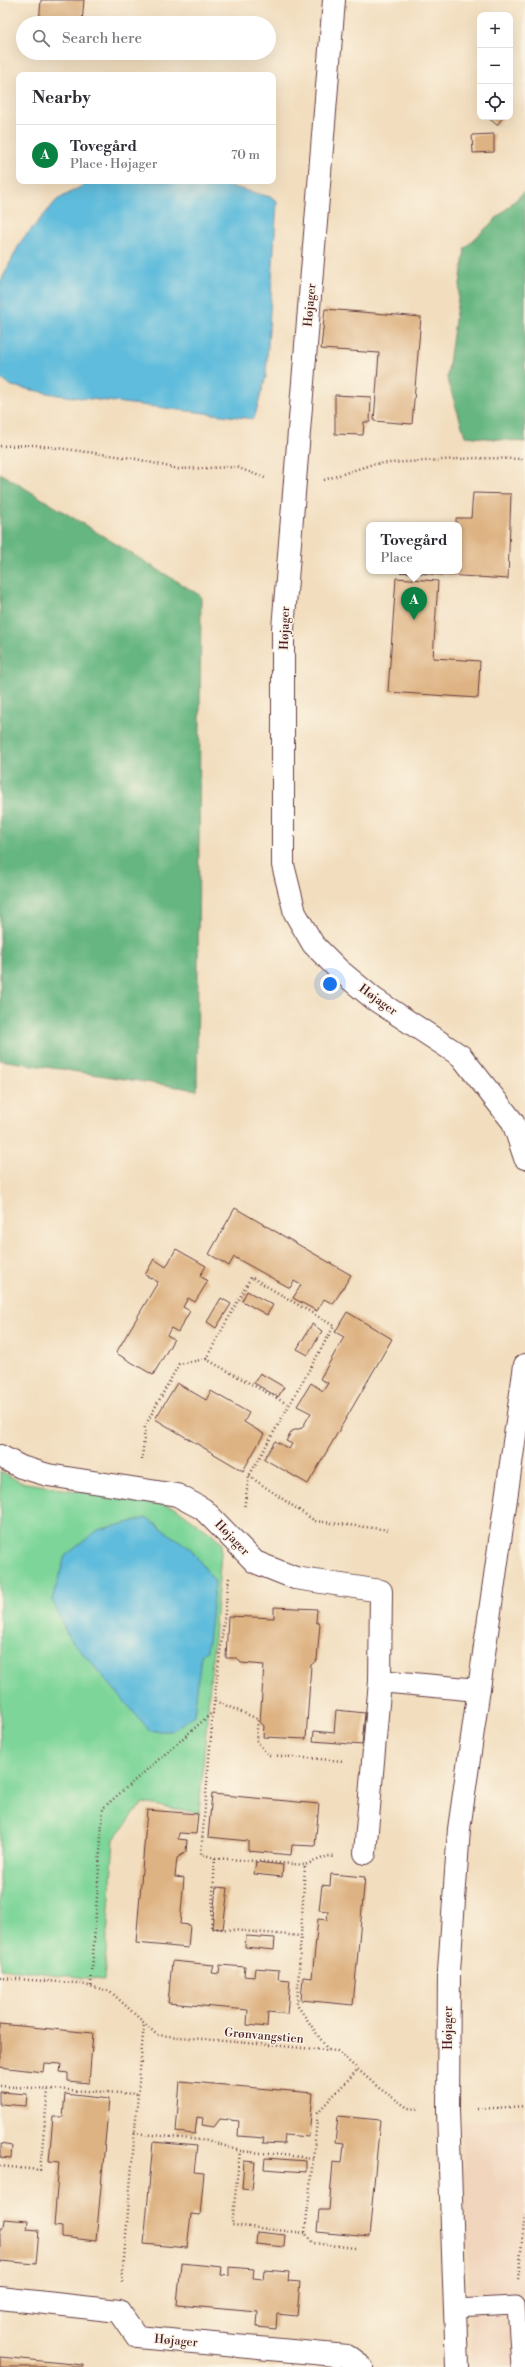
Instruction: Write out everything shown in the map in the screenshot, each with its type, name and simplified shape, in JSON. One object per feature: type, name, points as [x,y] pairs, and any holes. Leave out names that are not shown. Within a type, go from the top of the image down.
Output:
[{"type":"street","name":"Højager","points":[[334,0],[283,629],[283,865],[295,913],[313,944],[339,970],[374,999],[461,1056],[513,1122],[525,1158]]},
{"type":"street","name":"Højager","points":[[458,2367],[448,2110],[448,1971],[459,1829],[525,1365]]},
{"type":"street","name":"Højager","points":[[0,1456],[21,1467],[48,1475],[177,1495],[203,1509],[255,1562],[295,1578],[381,1591],[380,1681],[365,1853]]},
{"type":"street","points":[[380,1681],[478,1690]]},
{"type":"street","points":[[0,2298],[119,2311]]},
{"type":"street","name":"Højager","points":[[119,2311],[137,2338],[347,2356],[362,2367]]},
{"type":"lane","points":[[455,2308],[516,2305],[520,2367]]},
{"type":"path","points":[[0,446],[35,445],[132,458],[178,469],[236,467],[295,490],[372,464],[476,458],[525,459]]},
{"type":"path","points":[[206,1359],[251,1278],[334,1326],[249,1476],[237,1544],[229,1573],[213,1712],[201,1854],[215,1858],[305,1865],[328,1856],[350,1858],[365,1853]]},
{"type":"path","points":[[140,1490],[145,1426],[179,1364],[206,1359],[289,1406]]},
{"type":"path","points":[[249,1476],[315,1521],[390,1530]]},
{"type":"path","points":[[215,1701],[258,1719],[256,1740],[268,1755],[373,1763]]},
{"type":"path","points":[[91,1986],[103,1808],[213,1712]]},
{"type":"path","points":[[215,1858],[211,1928],[300,1936]]},
{"type":"path","points":[[305,1865],[297,2005],[328,2050]]},
{"type":"path","name":"Grønvangstien","points":[[0,1978],[77,1983],[110,1991],[156,2035],[337,2051],[379,2088],[408,2108],[448,2110],[525,2106]]},
{"type":"path","points":[[119,2311],[144,2022]]},
{"type":"path","points":[[305,2233],[318,2112],[358,2069]]},
{"type":"path","points":[[0,2086],[48,2090],[138,2094]]},
{"type":"path","points":[[0,2166],[40,2170],[48,2090]]},
{"type":"path","points":[[134,2133],[210,2141],[240,2151],[314,2158]]},
{"type":"path","points":[[240,2151],[232,2225],[305,2233],[313,2243],[355,2248]]},
{"type":"path","points":[[516,2305],[525,2215]]},
{"type":"shaded area","points":[[525,2118],[525,2367],[472,2367],[462,2121]]},
{"type":"green space","points":[[525,191],[525,442],[465,436],[447,378],[465,248]]},
{"type":"green space","points":[[0,473],[201,596],[197,1090],[0,1060]]},
{"type":"green space","points":[[0,1471],[20,1482],[175,1507],[222,1542],[199,1813],[143,1803],[114,1839],[104,1980],[0,1968]]},
{"type":"water","points":[[86,184],[221,184],[271,197],[277,201],[266,376],[254,419],[58,395],[12,386],[0,378],[0,283],[21,241],[57,200]]},
{"type":"water","points":[[147,1518],[191,1549],[215,1582],[207,1651],[201,1655],[194,1715],[171,1731],[150,1731],[68,1636],[52,1600],[65,1556],[98,1530]]},
{"type":"building","points":[[41,0],[84,0],[83,16],[40,16]]},
{"type":"building","points":[[491,120],[501,120],[497,125]]},
{"type":"building","points":[[494,134],[494,152],[473,153],[472,135]]},
{"type":"building","points":[[325,309],[421,317],[412,424],[374,421],[379,353],[321,349]]},
{"type":"building","points":[[335,395],[371,397],[370,422],[364,422],[363,435],[335,434]]},
{"type":"building","points":[[473,493],[511,494],[508,579],[430,574],[462,574],[462,522],[456,522],[456,518],[471,518]]},
{"type":"building","points":[[396,578],[438,581],[433,658],[480,661],[478,698],[388,692]]},
{"type":"building","points":[[235,1208],[351,1275],[333,1304],[324,1299],[317,1311],[293,1298],[301,1285],[294,1281],[290,1288],[234,1257],[229,1266],[209,1254]]},
{"type":"building","points":[[176,1249],[206,1266],[200,1276],[208,1281],[195,1302],[188,1298],[183,1307],[190,1311],[178,1332],[171,1328],[167,1335],[174,1339],[153,1375],[116,1353],[158,1282],[145,1275],[154,1259],[166,1267]]},
{"type":"building","points":[[247,1291],[273,1305],[267,1315],[242,1301]]},
{"type":"building","points":[[221,1298],[231,1304],[216,1328],[207,1322]]},
{"type":"building","points":[[347,1312],[392,1339],[308,1484],[264,1459],[275,1441],[289,1449],[292,1444],[286,1441],[292,1431],[302,1428],[311,1413],[297,1406],[311,1383],[323,1391],[328,1383],[320,1379],[344,1337],[335,1332]]},
{"type":"building","points":[[312,1324],[322,1331],[308,1355],[297,1349]]},
{"type":"building","points":[[260,1373],[284,1387],[278,1397],[254,1383]]},
{"type":"building","points":[[177,1383],[206,1400],[211,1391],[249,1413],[244,1422],[264,1434],[243,1471],[155,1419]]},
{"type":"building","points":[[274,1607],[317,1609],[316,1622],[320,1624],[317,1660],[311,1665],[306,1739],[263,1737],[264,1726],[260,1722],[264,1665],[241,1663],[237,1658],[226,1658],[228,1616],[274,1618]]},
{"type":"building","points":[[336,1710],[365,1713],[362,1745],[313,1741],[314,1731],[334,1733]]},
{"type":"building","points":[[212,1794],[319,1804],[315,1846],[292,1845],[291,1855],[248,1851],[248,1841],[208,1837]]},
{"type":"building","points":[[147,1810],[198,1814],[196,1834],[179,1833],[178,1839],[187,1840],[186,1852],[177,1858],[175,1877],[184,1878],[180,1924],[190,1925],[188,1948],[136,1943]]},
{"type":"building","points":[[256,1862],[283,1865],[282,1877],[254,1874]]},
{"type":"building","points":[[331,1874],[365,1877],[353,2005],[301,2000],[303,1977],[312,1978],[318,1919],[327,1920],[328,1911],[319,1910],[322,1885],[330,1886]]},
{"type":"building","points":[[216,1887],[228,1888],[223,1929],[212,1928]]},
{"type":"building","points":[[246,1936],[275,1938],[274,1950],[245,1947]]},
{"type":"building","points":[[172,1961],[214,1965],[212,1973],[219,1974],[220,1965],[245,1967],[244,1976],[254,1977],[255,1968],[279,1970],[278,1979],[290,1980],[287,2014],[268,2012],[267,2027],[247,2025],[248,2010],[168,2003]]},
{"type":"building","points":[[0,2024],[93,2033],[89,2083],[68,2081],[68,2073],[60,2072],[61,2064],[44,2063],[43,2072],[0,2067]]},
{"type":"building","points":[[180,2081],[313,2093],[309,2137],[285,2135],[284,2144],[263,2143],[264,2138],[238,2136],[239,2121],[220,2119],[214,2127],[202,2125],[203,2118],[197,2117],[195,2134],[176,2132]]},
{"type":"building","points":[[0,2092],[27,2094],[26,2106],[0,2104]]},
{"type":"building","points":[[65,2094],[109,2099],[96,2241],[62,2237],[62,2227],[54,2226],[59,2162],[49,2161],[53,2117],[63,2117]]},
{"type":"building","points":[[338,2116],[380,2120],[369,2237],[317,2232],[319,2210],[329,2210],[333,2162],[342,2163],[344,2144],[335,2143]]},
{"type":"building","points":[[153,2142],[197,2146],[194,2172],[204,2173],[200,2215],[191,2214],[187,2248],[144,2244]]},
{"type":"building","points":[[0,2144],[12,2146],[11,2158],[0,2157]]},
{"type":"building","points":[[265,2158],[306,2161],[306,2172],[264,2169]]},
{"type":"building","points":[[244,2161],[255,2162],[252,2190],[242,2189]]},
{"type":"building","points":[[4,2219],[28,2221],[27,2229],[39,2230],[36,2264],[0,2261],[0,2227],[3,2227]]},
{"type":"building","points":[[257,2232],[285,2235],[284,2247],[256,2244]]},
{"type":"building","points":[[181,2263],[222,2267],[221,2275],[229,2276],[229,2267],[254,2269],[253,2278],[263,2279],[264,2270],[289,2272],[288,2281],[300,2282],[297,2316],[277,2314],[276,2329],[257,2327],[258,2312],[177,2305]]},
{"type":"building","points":[[0,2357],[83,2365],[83,2367],[0,2367]]},
{"type":"place","name":"Tovegård","points":[[414,620]]}]
